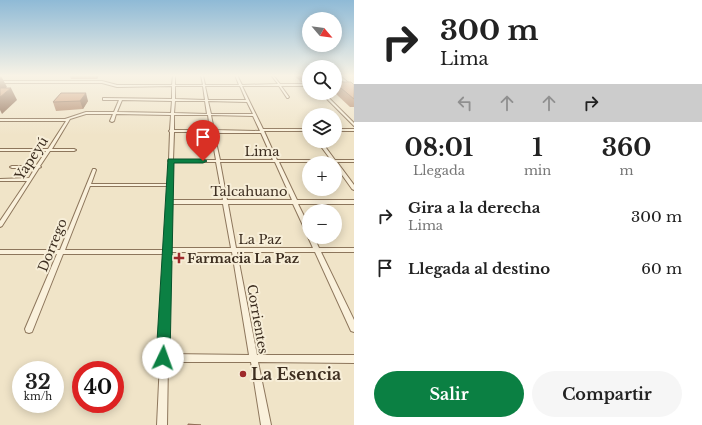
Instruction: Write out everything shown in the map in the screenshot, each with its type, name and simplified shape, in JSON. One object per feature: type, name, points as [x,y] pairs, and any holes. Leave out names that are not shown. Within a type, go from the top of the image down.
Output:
[{"type":"street","points":[[162,425],[163,358],[173,95]]},
{"type":"street","name":"Corrientes","points":[[206,95],[266,425]]},
{"type":"street","points":[[245,95],[302,217]]},
{"type":"street","points":[[104,99],[248,101]]},
{"type":"street","points":[[112,121],[121,99]]},
{"type":"street","points":[[329,100],[354,125]]},
{"type":"street","points":[[0,120],[68,120],[81,114],[115,113],[254,115]]},
{"type":"street","name":"Yapeyú","points":[[0,225],[68,120]]},
{"type":"street","points":[[171,131],[302,130]]},
{"type":"street","points":[[342,130],[354,130]]},
{"type":"street","points":[[0,150],[74,150]]},
{"type":"street","name":"Lima","points":[[170,161],[302,161]]},
{"type":"street","name":"Lima","points":[[342,162],[354,162]]},
{"type":"street","points":[[12,167],[38,167]]},
{"type":"street","name":"Dorrego","points":[[29,329],[94,170]]},
{"type":"street","points":[[342,172],[354,188]]},
{"type":"street","points":[[0,180],[30,180]]},
{"type":"street","points":[[88,185],[169,185]]},
{"type":"street","name":"Talcahuano","points":[[169,202],[354,202]]},
{"type":"street","points":[[0,214],[8,214]]},
{"type":"street","points":[[315,244],[354,328]]},
{"type":"street","name":"La Paz","points":[[0,252],[61,253],[234,250],[354,250]]},
{"type":"street","points":[[163,358],[354,359]]},
{"type":"building","points":[[59,95],[85,95],[80,101],[53,102]]},
{"type":"building","points":[[349,95],[354,95],[354,99]]},
{"type":"place","name":"Farmacia La Paz","points":[[179,258]]},
{"type":"place","name":"La Esencia","points":[[243,374]]},
{"type":"route","points":[[163,358],[170,161],[203,161]]}]
